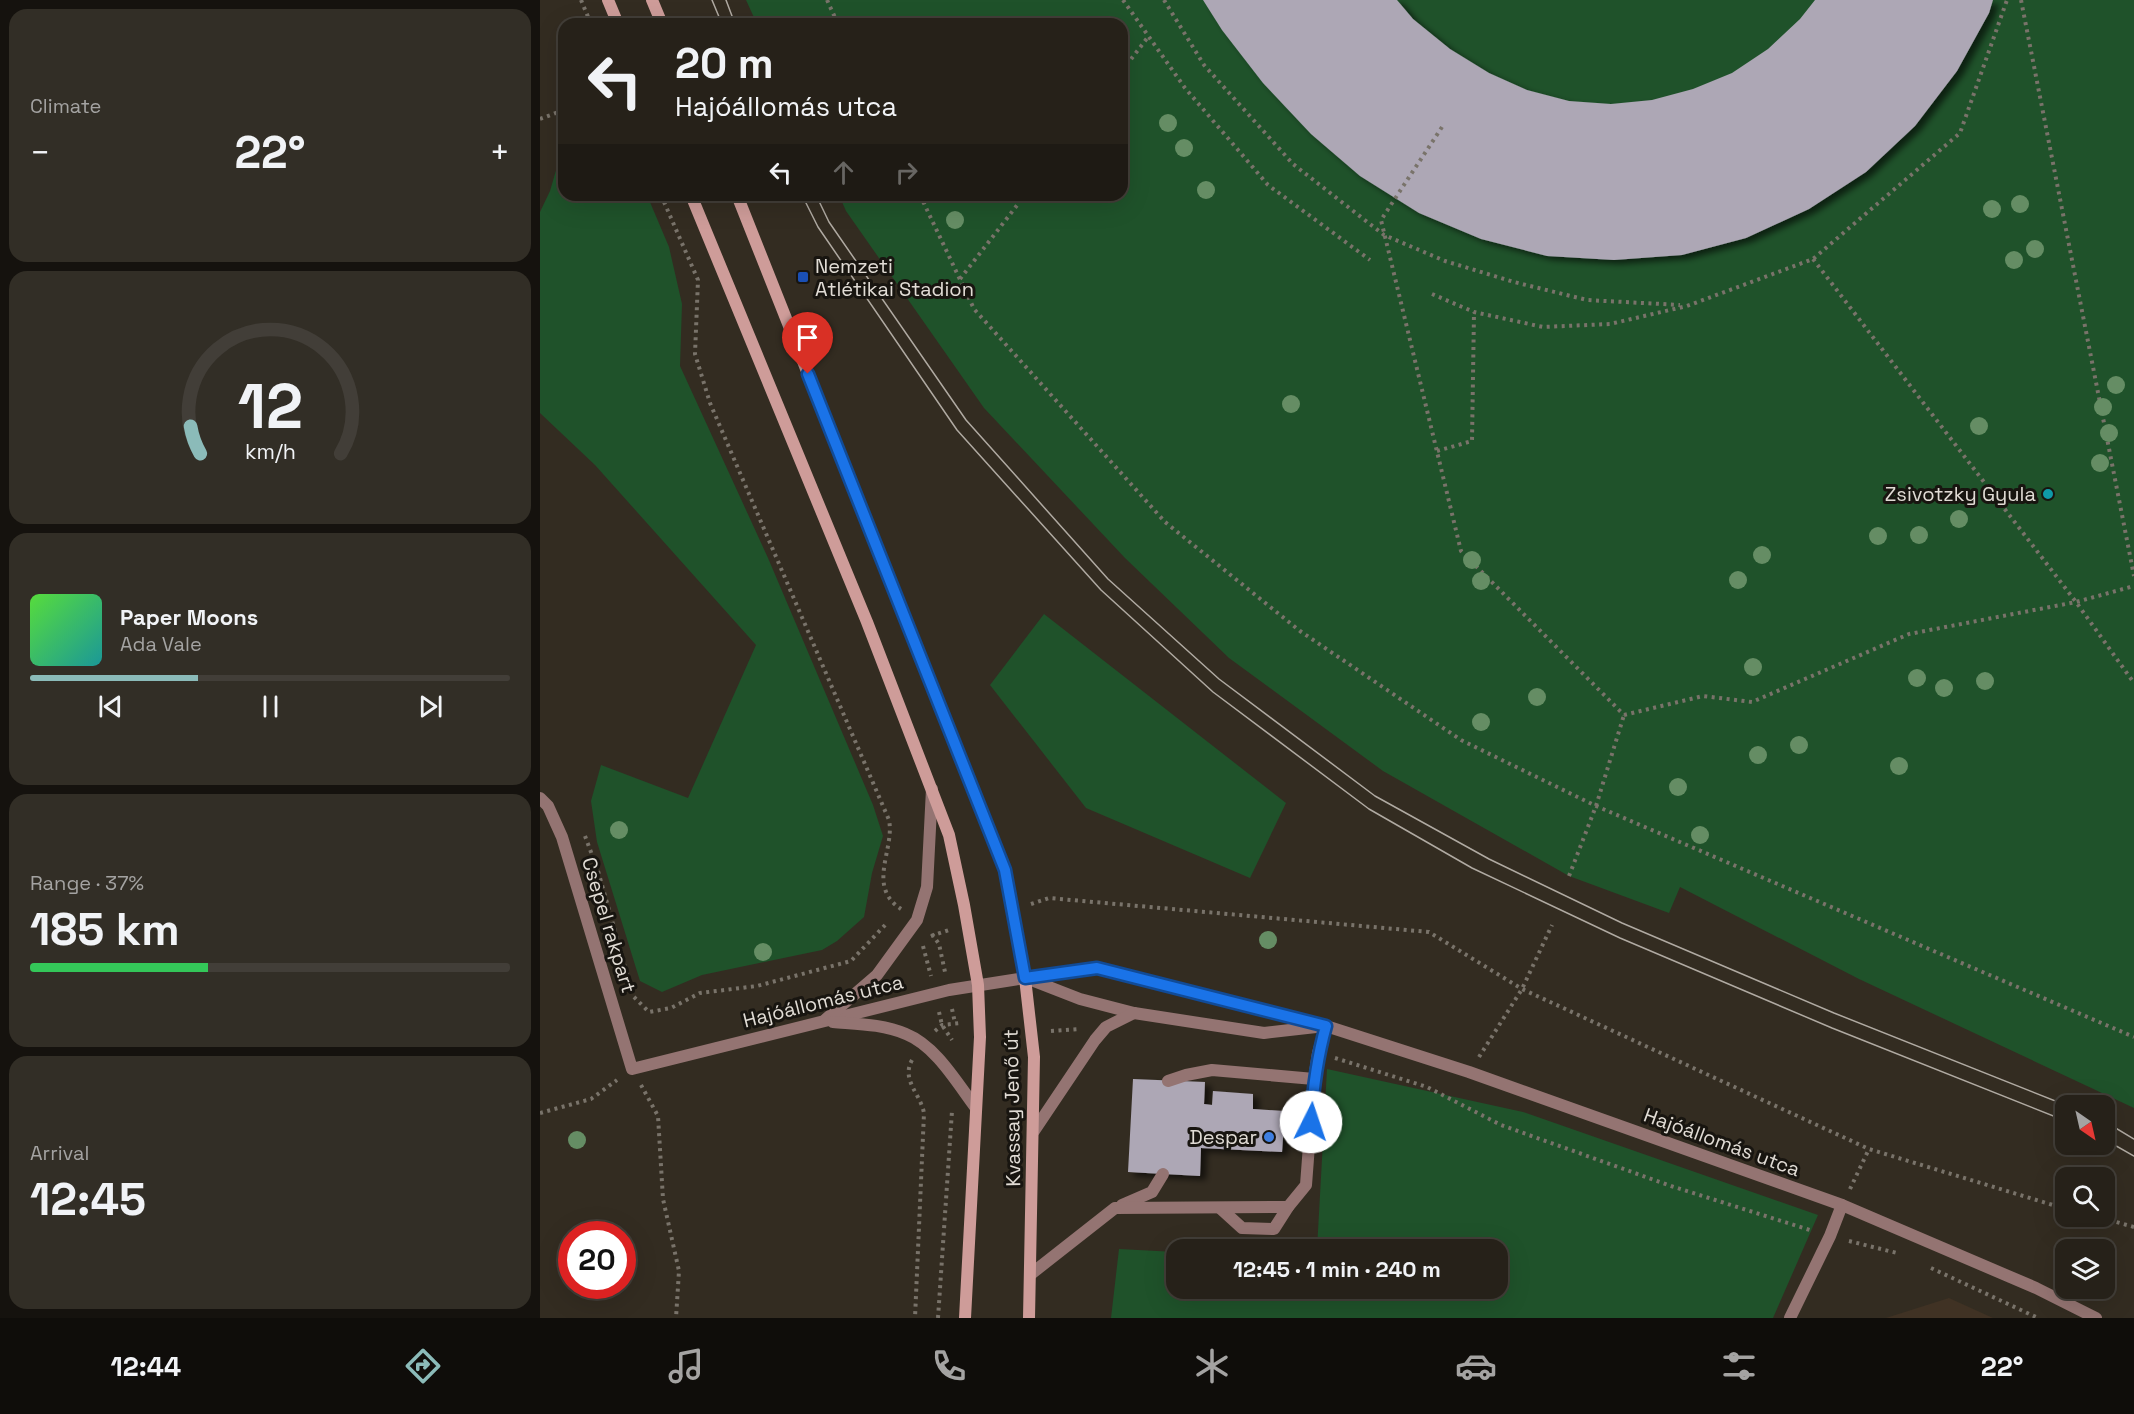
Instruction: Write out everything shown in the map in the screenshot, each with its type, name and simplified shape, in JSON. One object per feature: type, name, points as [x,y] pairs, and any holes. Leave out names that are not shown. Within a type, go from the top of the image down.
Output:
[{"type":"main road","points":[[608,0],[616,18]]},
{"type":"main road","points":[[652,0],[660,18]]},
{"type":"main road","name":"Kvassay Jenő út","points":[[694,201],[862,611],[932,788],[951,845],[978,985],[980,1037],[964,1318]]},
{"type":"main road","name":"Kvassay Jenő út","points":[[739,201],[1005,870],[1025,978],[1034,1057],[1029,1318]]},
{"type":"street","points":[[822,1022],[877,975],[916,920],[927,887],[932,788]]},
{"type":"street","name":"Csepel rakpart","points":[[540,798],[548,806],[562,837],[632,1069]]},
{"type":"street","name":"Hajóállomás utca","points":[[632,1069],[935,993],[1097,968],[1326,1026],[1469,1072],[1842,1205],[2036,1288],[2096,1318]]},
{"type":"street","name":"Hajóállomás utca","points":[[1025,978],[1080,999],[1134,1013],[1264,1033],[1326,1026]]},
{"type":"street","points":[[1034,1131],[1106,1027],[1134,1013]]},
{"type":"street","points":[[822,1022],[873,1026],[906,1034],[935,1056],[976,1107]]},
{"type":"street","points":[[1220,1208],[1242,1228],[1274,1229],[1306,1185],[1314,1079],[1318,1053],[1326,1026]]},
{"type":"street","points":[[1168,1081],[1212,1070],[1314,1079]]},
{"type":"street","points":[[1031,1274],[1115,1208],[1152,1192],[1163,1174]]},
{"type":"street","points":[[1790,1318],[1830,1236],[1842,1205]]},
{"type":"street","points":[[1115,1208],[1288,1207]]},
{"type":"path","points":[[581,0],[588,18]]},
{"type":"path","points":[[827,0],[835,18]]},
{"type":"path","points":[[1124,0],[1148,38],[1185,88],[1268,185],[1370,260]]},
{"type":"path","points":[[1164,0],[1204,65],[1293,164],[1384,235],[1445,261],[1514,282],[1587,300],[1687,306]]},
{"type":"path","points":[[1432,294],[1473,312],[1543,327],[1610,324],[1687,306],[1814,259],[1960,133],[2007,0]]},
{"type":"path","points":[[2021,0],[2134,576]]},
{"type":"path","points":[[1128,63],[1148,38]]},
{"type":"path","points":[[540,119],[558,112]]},
{"type":"path","points":[[1442,127],[1381,220],[1461,551],[1624,715]]},
{"type":"path","points":[[664,201],[698,280],[695,354],[710,403],[889,820],[891,830],[883,867],[883,879],[887,895],[897,907]]},
{"type":"path","points":[[923,201],[974,309],[1165,522],[1300,631],[1461,740],[1596,806],[2134,1036]]},
{"type":"path","points":[[960,279],[1020,201]]},
{"type":"path","points":[[1814,259],[2076,602],[2134,683]]},
{"type":"path","points":[[1437,451],[1472,441],[1473,312]]},
{"type":"path","points":[[1624,715],[1703,696],[1752,702],[1909,634],[2076,602],[2134,586]]},
{"type":"path","points":[[1569,876],[1596,806],[1624,715]]},
{"type":"path","points":[[581,828],[598,871],[634,999],[649,1012],[671,1008],[700,993],[757,986],[850,961],[889,921],[924,947],[942,1025],[952,1041]]},
{"type":"path","points":[[1049,898],[1429,932],[1522,989],[1869,1149],[2055,1206]]},
{"type":"path","points":[[1469,1072],[1522,989],[1552,925]]},
{"type":"path","points":[[933,935],[939,944],[949,990]]},
{"type":"path","points":[[942,1025],[955,1023]]},
{"type":"path","points":[[1318,1053],[1426,1087],[1501,1125],[1671,1186],[1830,1236],[1901,1254]]},
{"type":"path","points":[[908,1068],[908,1077],[921,1101],[924,1113],[915,1318]]},
{"type":"path","points":[[540,1113],[591,1099],[632,1069],[658,1116],[663,1199],[679,1271],[676,1318]]},
{"type":"path","points":[[938,1318],[953,1103]]},
{"type":"path","points":[[1842,1205],[1869,1149]]},
{"type":"path","points":[[2115,1222],[2134,1227]]},
{"type":"path","points":[[1922,1264],[2038,1318]]},
{"type":"shaded area","points":[[1949,1298],[1993,1318],[1886,1318]]},
{"type":"green space","points":[[746,0],[2134,0],[2134,1108],[2115,1099],[2115,1095],[2106,1095],[1859,979],[1680,887],[1669,913],[1569,876],[1383,771],[1229,658],[1125,558],[984,408],[846,211],[842,201],[1128,201],[1128,18],[754,18]]},
{"type":"green space","points":[[558,163],[558,201],[650,201],[669,247],[682,304],[680,366],[768,558],[873,805],[883,836],[872,873],[864,917],[837,941],[822,950],[702,975],[662,992],[640,981],[597,842],[591,801],[601,765],[688,798],[756,645],[595,465],[540,413],[540,212],[550,191]]},
{"type":"green space","points":[[1044,614],[1286,803],[1250,878],[1086,808],[990,685]]},
{"type":"green space","points":[[1327,1069],[1523,1112],[1818,1215],[1773,1318],[1111,1318],[1119,1249],[1166,1251],[1166,1299],[1508,1299],[1508,1239],[1318,1239]]},
{"type":"building","points":[[1203,0],[1397,0],[1413,19],[1450,49],[1489,73],[1527,90],[1569,101],[1611,104],[1652,100],[1693,89],[1732,73],[1768,49],[1800,19],[1815,0],[1993,0],[1989,13],[1957,71],[1915,126],[1866,172],[1809,209],[1746,238],[1682,255],[1614,260],[1547,256],[1481,239],[1419,213],[1360,176],[1311,134],[1263,83],[1222,30]]},
{"type":"building","points":[[1133,1079],[1205,1082],[1204,1104],[1212,1105],[1213,1091],[1253,1094],[1253,1109],[1285,1111],[1282,1152],[1201,1148],[1200,1176],[1128,1172]]},
{"type":"tram line","points":[[712,0],[720,18]]},
{"type":"tram line","points":[[726,0],[733,18]]},
{"type":"tram line","points":[[805,201],[818,227],[957,430],[1101,590],[1213,692],[1369,809],[1472,868],[1620,938],[1832,1028],[2055,1117]]},
{"type":"tram line","points":[[819,201],[829,222],[966,420],[1108,579],[1219,679],[1375,796],[1489,859],[1622,923],[1834,1013],[2055,1101]]},
{"type":"tram line","points":[[2115,1128],[2134,1139]]},
{"type":"tram line","points":[[2115,1145],[2134,1156]]},
{"type":"place","name":"Nemzeti Atlétikai Stadion","points":[[803,277]]},
{"type":"place","name":"Zsivotzky Gyula","points":[[2048,494]]},
{"type":"place","name":"Despar","points":[[1269,1137]]},
{"type":"route","points":[[808,374],[1005,870],[1025,978],[1097,968],[1326,1026],[1318,1053],[1311,1122]]}]
